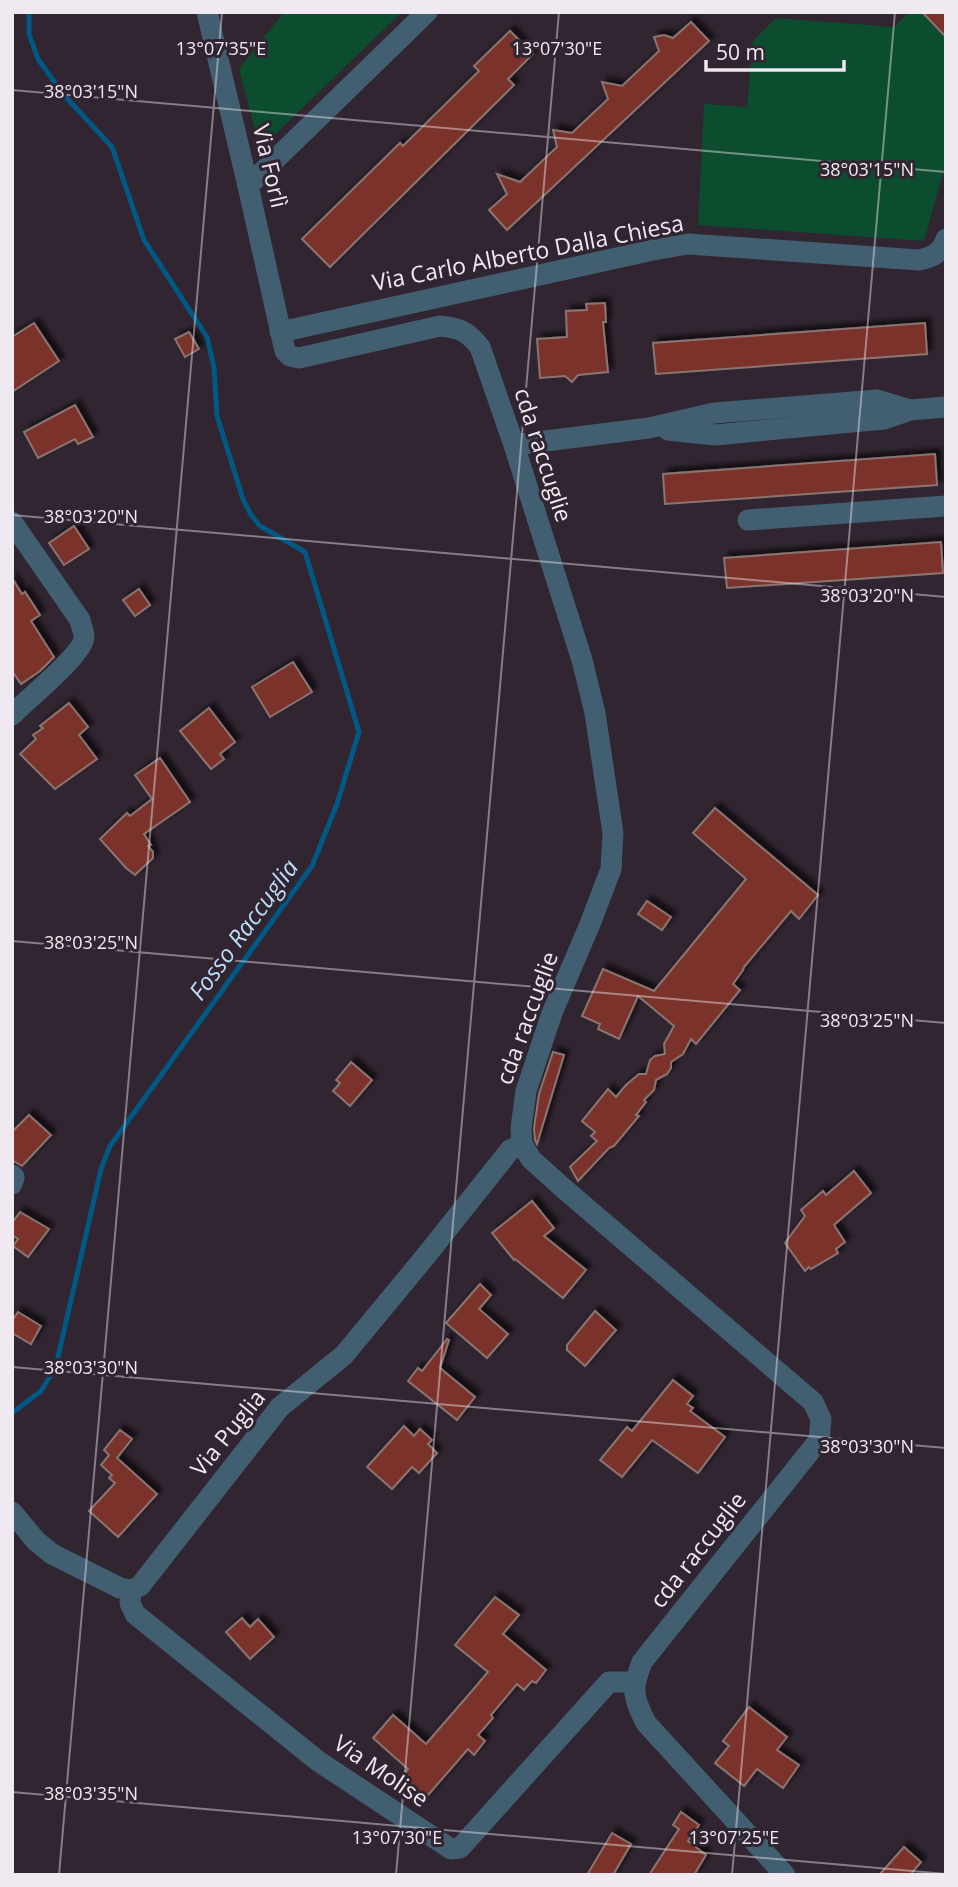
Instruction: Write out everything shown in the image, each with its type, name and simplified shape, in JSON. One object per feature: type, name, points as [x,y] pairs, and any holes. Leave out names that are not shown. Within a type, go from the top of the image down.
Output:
[{"type":"street","name":"Via Forlì","points":[[207,12],[280,332]]},
{"type":"street","points":[[248,186],[427,12]]},
{"type":"street","name":"Via Carlo Alberto Dalla Chiesa","points":[[280,332],[688,244],[919,260],[932,258],[940,251],[946,239]]},
{"type":"street","name":"cda raccuglie","points":[[280,332],[285,351],[290,356],[299,358],[440,326],[458,328],[480,346],[582,660],[595,713],[613,833],[611,869],[552,1013],[526,1091],[521,1128],[522,1143],[531,1159],[562,1187],[813,1402],[821,1419],[819,1440],[642,1662],[634,1682]]},
{"type":"street","points":[[514,445],[649,428],[715,435],[884,419],[910,410],[946,407]]},
{"type":"street","points":[[748,520],[946,506]]},
{"type":"street","points":[[12,522],[80,620],[85,636],[82,645],[69,661],[12,715]]},
{"type":"street","name":"Via Puglia","points":[[131,1590],[140,1586],[280,1407],[344,1355],[510,1150],[522,1143]]},
{"type":"street","points":[[12,1175],[12,1184]]},
{"type":"street","points":[[12,1512],[36,1541],[52,1553],[120,1588],[131,1590]]},
{"type":"street","name":"Via Molise","points":[[131,1590],[130,1603],[135,1614],[242,1701],[318,1761],[451,1849],[460,1848],[609,1682],[634,1682]]},
{"type":"street","points":[[634,1682],[636,1703],[646,1723],[785,1875]]},
{"type":"green space","points":[[284,12],[402,12],[260,149],[239,69]]},
{"type":"green space","points":[[909,12],[946,12],[946,162],[924,241],[698,225],[704,104],[747,107],[753,41],[776,18],[894,27]]},
{"type":"building","points":[[922,12],[946,12],[946,37]]},
{"type":"building","points":[[691,22],[709,41],[507,230],[489,210],[507,194],[497,174],[520,182],[557,147],[553,130],[572,133],[608,99],[602,82],[622,86],[659,51],[654,37],[664,35],[673,38]]},
{"type":"building","points":[[510,31],[533,54],[508,79],[514,85],[330,267],[302,239],[400,143],[403,146],[479,71],[474,66]]},
{"type":"building","points":[[605,303],[606,322],[603,322],[608,372],[578,375],[572,382],[565,376],[540,378],[537,339],[567,337],[566,311],[587,310],[586,304]]},
{"type":"building","points":[[34,323],[59,361],[12,392],[12,337]]},
{"type":"building","points":[[925,323],[927,354],[656,374],[653,343]]},
{"type":"building","points":[[189,332],[199,349],[185,357],[175,339]]},
{"type":"building","points":[[75,405],[93,437],[78,444],[75,439],[38,458],[24,432]]},
{"type":"building","points":[[935,454],[937,485],[665,504],[663,474]]},
{"type":"building","points":[[74,526],[89,549],[64,565],[49,543]]},
{"type":"building","points":[[941,542],[943,573],[727,588],[724,558]]},
{"type":"building","points":[[12,578],[40,615],[31,621],[54,657],[21,684],[12,671]]},
{"type":"building","points":[[139,589],[150,605],[135,616],[123,600]]},
{"type":"building","points":[[293,662],[312,692],[270,717],[252,687]]},
{"type":"building","points":[[69,703],[88,727],[79,735],[97,759],[55,789],[20,754],[36,739],[33,735],[43,728],[40,726]]},
{"type":"building","points":[[209,708],[235,742],[220,754],[224,759],[211,769],[180,731]]},
{"type":"building","points":[[160,758],[190,802],[144,834],[151,845],[148,846],[153,852],[153,858],[135,875],[100,839],[127,813],[130,816],[152,799],[135,775]]},
{"type":"building","points":[[715,808],[818,895],[799,919],[791,911],[744,967],[733,984],[740,990],[696,1044],[691,1039],[683,1054],[671,1062],[667,1074],[656,1080],[654,1090],[644,1100],[646,1102],[636,1115],[639,1116],[614,1146],[578,1181],[570,1167],[597,1141],[591,1136],[595,1132],[582,1121],[608,1089],[616,1097],[639,1074],[646,1074],[650,1060],[665,1054],[664,1044],[674,1026],[638,996],[619,1039],[598,1029],[600,1024],[582,1016],[603,969],[654,991],[746,879],[693,833]]},
{"type":"building","points":[[647,901],[671,917],[662,930],[638,914]]},
{"type":"building","points":[[553,1052],[564,1055],[537,1144],[534,1128],[539,1094]]},
{"type":"building","points":[[351,1062],[372,1080],[350,1106],[333,1091],[340,1083],[336,1080]]},
{"type":"building","points":[[29,1115],[51,1135],[22,1166],[12,1160],[12,1132]]},
{"type":"building","points":[[854,1171],[871,1193],[834,1225],[845,1242],[836,1249],[838,1253],[805,1271],[785,1243],[805,1216],[801,1210],[823,1191],[826,1195]]},
{"type":"building","points":[[532,1201],[554,1228],[544,1236],[586,1270],[563,1298],[514,1260],[492,1233]]},
{"type":"building","points":[[20,1212],[49,1229],[28,1257],[13,1246],[18,1239],[12,1235],[12,1223]]},
{"type":"building","points":[[480,1284],[491,1295],[479,1309],[508,1334],[487,1358],[446,1323]]},
{"type":"building","points":[[595,1311],[616,1330],[585,1366],[567,1350],[567,1345]]},
{"type":"building","points":[[18,1312],[41,1326],[31,1344],[12,1333],[12,1321]]},
{"type":"building","points":[[447,1339],[449,1340],[440,1368],[475,1397],[457,1420],[408,1381],[418,1368],[422,1371]]},
{"type":"building","points":[[673,1380],[693,1396],[687,1404],[693,1408],[690,1411],[725,1437],[698,1473],[652,1440],[622,1477],[600,1460],[627,1427],[632,1431]]},
{"type":"building","points":[[404,1426],[414,1436],[420,1429],[432,1440],[428,1444],[437,1453],[419,1473],[412,1467],[392,1489],[367,1467]]},
{"type":"building","points":[[120,1430],[132,1439],[117,1458],[157,1494],[118,1537],[89,1511],[115,1483],[109,1478],[112,1475],[101,1465],[109,1455],[104,1450]]},
{"type":"building","points":[[495,1597],[519,1615],[503,1634],[546,1670],[536,1683],[532,1681],[524,1690],[517,1684],[478,1735],[485,1741],[474,1755],[468,1749],[422,1802],[397,1782],[408,1769],[373,1738],[393,1715],[426,1744],[488,1672],[455,1645]]},
{"type":"building","points":[[242,1618],[250,1627],[258,1619],[274,1637],[250,1659],[226,1632]]},
{"type":"building","points":[[749,1707],[787,1737],[777,1750],[799,1765],[783,1788],[757,1769],[744,1786],[715,1763],[729,1746],[723,1741]]},
{"type":"building","points":[[681,1812],[699,1825],[688,1841],[706,1855],[694,1875],[649,1875],[679,1829],[673,1825]]},
{"type":"building","points":[[612,1833],[631,1844],[613,1875],[587,1875]]},
{"type":"building","points":[[904,1847],[921,1862],[910,1875],[879,1875]]},
{"type":"waterway","name":"Fosso Raccuglia","points":[[12,1413],[41,1391],[56,1366],[101,1169],[110,1146],[312,866],[337,804],[359,732],[305,552],[260,526],[243,499],[217,416],[214,367],[207,337],[144,240],[112,147],[63,94],[38,59],[29,34],[29,12]]}]
